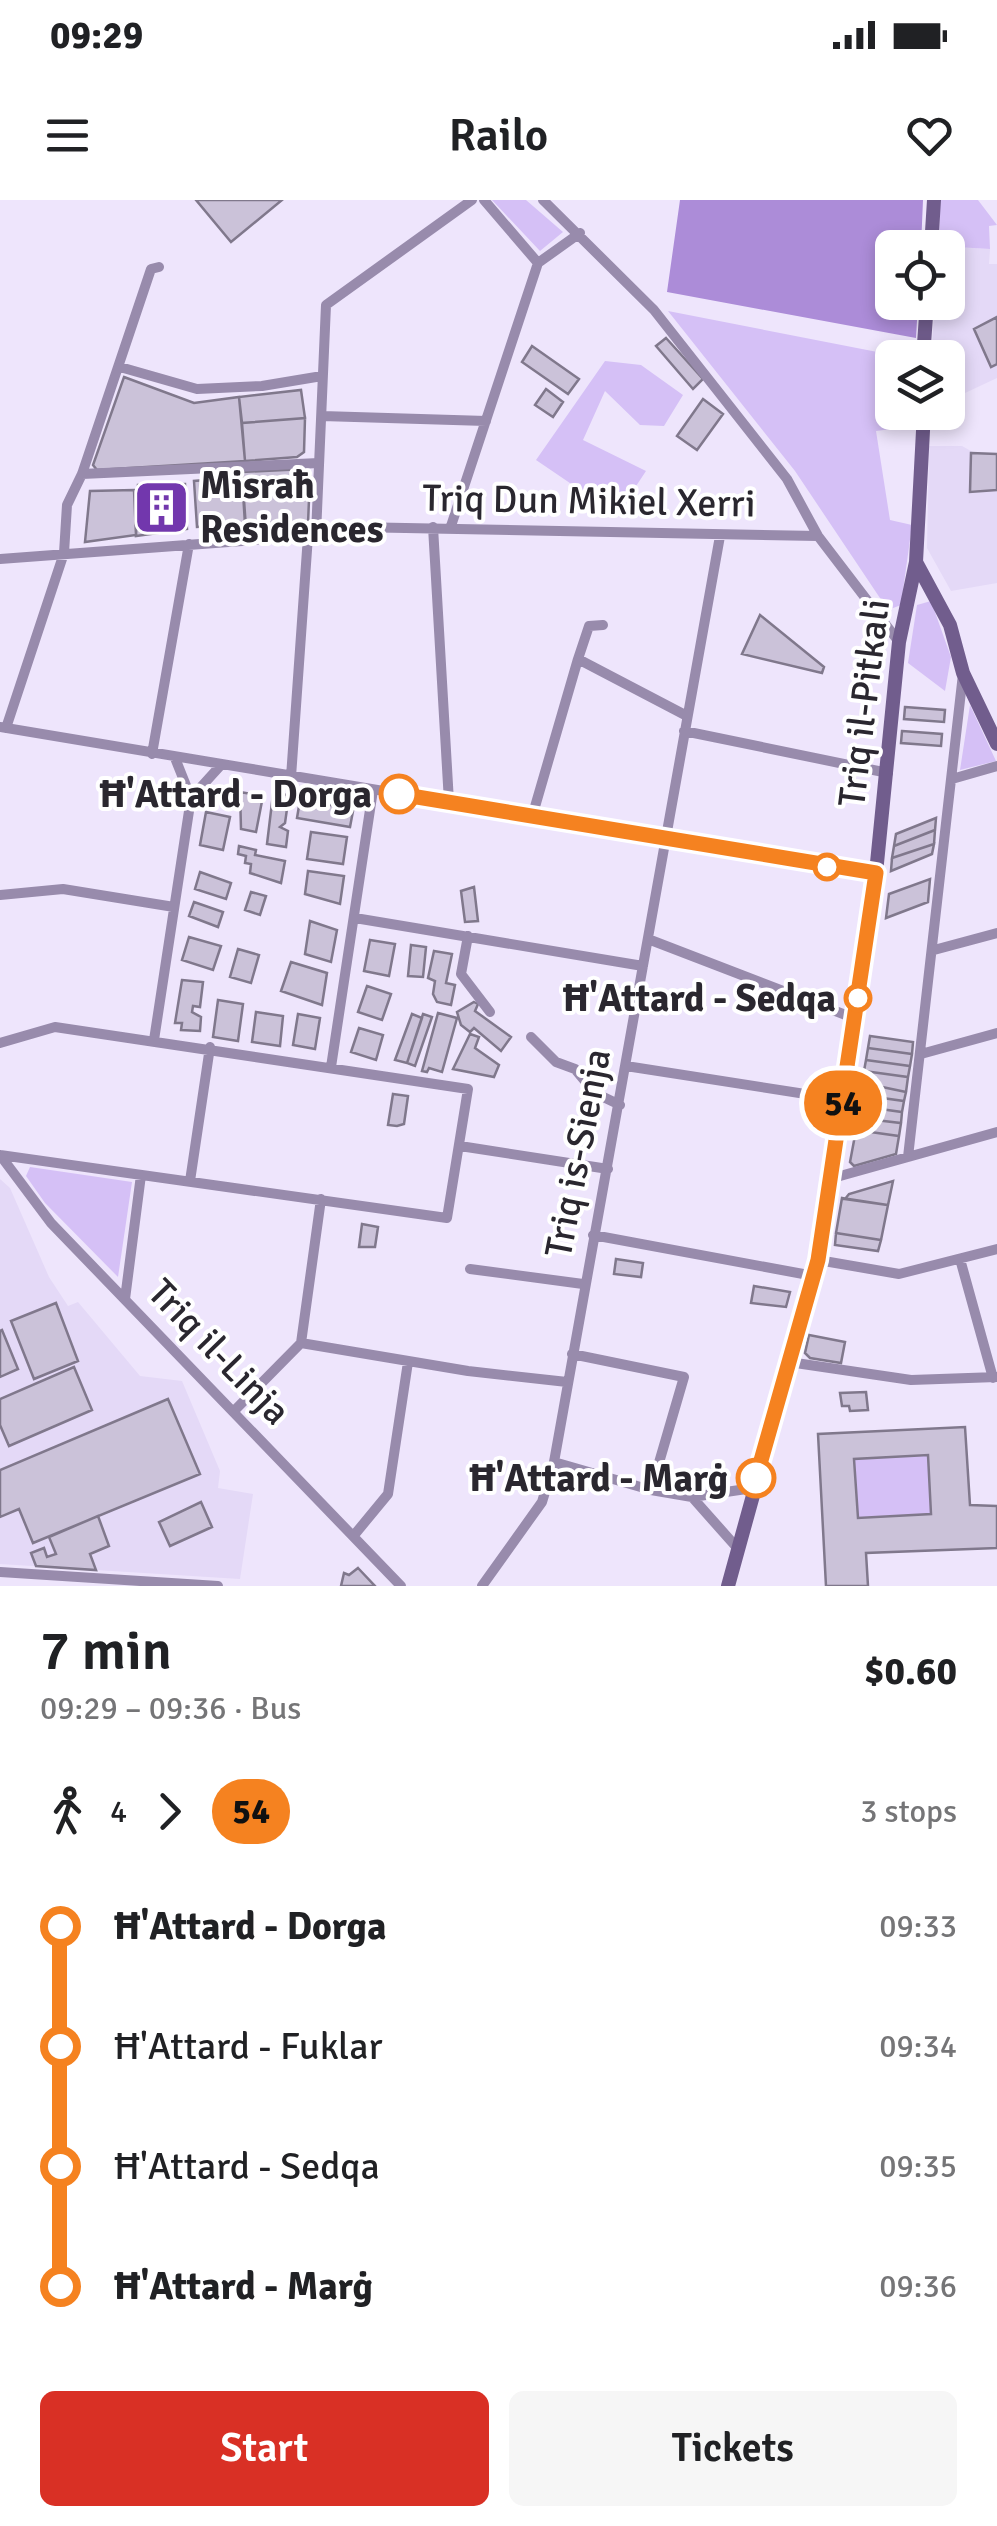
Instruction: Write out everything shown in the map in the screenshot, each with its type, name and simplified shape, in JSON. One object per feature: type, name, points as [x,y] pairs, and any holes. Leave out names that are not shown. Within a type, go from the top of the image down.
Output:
[{"type":"street","points":[[291,776],[319,463],[326,305],[472,200]]},
{"type":"street","points":[[484,200],[538,262]]},
{"type":"street","points":[[544,200],[580,233],[678,340],[786,478],[818,536],[900,642]]},
{"type":"street","points":[[932,230],[934,200]]},
{"type":"street","points":[[451,526],[538,262],[580,233]]},
{"type":"street","points":[[160,266],[152,269],[82,474],[66,505],[64,554],[3,727],[876,873]]},
{"type":"street","points":[[120,367],[196,389],[262,386],[322,376]]},
{"type":"street","points":[[322,416],[486,421]]},
{"type":"street","name":"Triq il-Pitkali","points":[[728,1586],[814,1276],[833,1178],[876,873],[900,642],[916,562],[923,430]]},
{"type":"street","points":[[82,474],[319,463]]},
{"type":"street","name":"Triq Dun Mikiel Xerri","points":[[0,559],[312,535],[353,527],[818,536]]},
{"type":"street","points":[[433,527],[449,802]]},
{"type":"street","name":"Triq is-Sienja","points":[[482,1586],[542,1502],[554,1462],[720,536]]},
{"type":"street","points":[[152,754],[189,544]]},
{"type":"street","points":[[916,562],[950,625],[963,673],[997,744]]},
{"type":"street","points":[[532,816],[589,626],[603,625]]},
{"type":"street","points":[[578,659],[687,716]]},
{"type":"street","points":[[908,1157],[963,673]]},
{"type":"street","points":[[684,731],[888,773]]},
{"type":"street","points":[[154,1040],[191,798],[175,758]]},
{"type":"street","points":[[191,798],[221,765]]},
{"type":"street","points":[[952,780],[997,766]]},
{"type":"street","points":[[332,1067],[374,790]]},
{"type":"street","points":[[0,895],[63,889],[174,907]]},
{"type":"street","points":[[356,918],[643,966]]},
{"type":"street","points":[[934,950],[997,933]]},
{"type":"street","points":[[468,936],[461,974],[490,1012]]},
{"type":"street","points":[[648,940],[856,1019]]},
{"type":"street","points":[[0,1044],[54,1027],[210,1047],[468,1090],[447,1218],[0,1155]]},
{"type":"street","points":[[921,1054],[997,1033]]},
{"type":"street","points":[[531,1037],[556,1062],[575,1069],[595,1093],[620,1105]]},
{"type":"street","points":[[190,1182],[210,1047]]},
{"type":"street","points":[[626,1066],[844,1100]]},
{"type":"street","points":[[833,1178],[997,1132]]},
{"type":"street","points":[[460,1146],[608,1169]]},
{"type":"street","name":"Triq il-Linja","points":[[0,1155],[51,1223],[401,1586]]},
{"type":"street","points":[[125,1299],[141,1175]]},
{"type":"street","points":[[234,1412],[301,1343],[321,1199]]},
{"type":"street","points":[[593,1235],[814,1276]]},
{"type":"street","points":[[818,1260],[899,1274],[997,1249]]},
{"type":"street","points":[[789,1362],[911,1380],[995,1378],[960,1259]]},
{"type":"street","points":[[470,1269],[583,1284]]},
{"type":"street","points":[[301,1343],[408,1362],[567,1382]]},
{"type":"street","points":[[572,1354],[684,1376],[651,1490]]},
{"type":"street","points":[[355,1534],[388,1494],[408,1362]]},
{"type":"street","points":[[554,1462],[651,1490],[692,1497],[753,1488]]},
{"type":"street","points":[[692,1497],[739,1550]]},
{"type":"street","points":[[0,1572],[218,1586]]},
{"type":"shaded area","points":[[492,200],[526,200],[563,232],[540,251]]},
{"type":"shaded area","points":[[680,200],[923,200],[922,230],[875,230],[875,320],[917,320],[916,338],[667,292]]},
{"type":"shaded area","points":[[940,200],[978,200],[997,225],[989,226],[990,249],[965,248],[965,230],[939,230]]},
{"type":"shaded area","points":[[965,248],[990,249],[989,264],[997,264],[997,378],[965,393],[965,340],[932,340],[934,320],[965,320]]},
{"type":"shaded area","points":[[668,311],[875,352],[875,430],[884,430],[876,431],[890,520],[912,525],[901,605],[888,610],[795,471]]},
{"type":"shaded area","points":[[605,361],[641,365],[683,395],[664,426],[640,425],[605,391],[583,440],[646,471],[617,515],[536,460]]},
{"type":"shaded area","points":[[929,446],[962,446],[978,455],[997,454],[997,583],[951,591],[927,548]]},
{"type":"shaded area","points":[[931,601],[951,657],[945,691],[908,663],[917,605]]},
{"type":"shaded area","points":[[970,705],[996,761],[960,770]]},
{"type":"shaded area","points":[[30,1167],[132,1182],[118,1277],[45,1203],[26,1176]]},
{"type":"shaded area","points":[[0,1179],[10,1188],[49,1277],[68,1306],[78,1302],[140,1376],[182,1381],[220,1471],[218,1488],[253,1494],[240,1579],[0,1564]]},
{"type":"shaded area","points":[[928,1455],[931,1514],[858,1518],[854,1459]]},
{"type":"building","points":[[196,200],[282,200],[231,242]]},
{"type":"building","points":[[997,317],[997,364],[991,367],[974,329]]},
{"type":"building","points":[[666,338],[703,379],[693,389],[656,346]]},
{"type":"building","points":[[532,346],[579,379],[568,394],[522,362]]},
{"type":"building","points":[[124,377],[194,403],[239,397],[245,461],[97,470],[93,465]]},
{"type":"building","points":[[546,389],[563,402],[553,417],[535,405]]},
{"type":"building","points":[[301,390],[305,418],[242,423],[239,397]]},
{"type":"building","points":[[703,399],[723,414],[697,450],[677,436]]},
{"type":"building","points":[[305,418],[304,452],[297,457],[245,461],[242,423]]},
{"type":"building","points":[[971,453],[997,454],[997,490],[970,492]]},
{"type":"building","points":[[305,469],[310,475],[308,524],[246,528],[242,472]]},
{"type":"building","points":[[242,477],[245,524],[197,527],[194,481]]},
{"type":"building","name":"Misraħ Residences","points":[[185,484],[187,529],[136,536],[138,485]]},
{"type":"building","points":[[134,490],[136,535],[85,542],[90,491]]},
{"type":"building","points":[[760,615],[824,667],[822,673],[742,654]]},
{"type":"building","points":[[905,707],[945,710],[944,722],[904,719]]},
{"type":"building","points":[[902,731],[942,734],[941,746],[901,743]]},
{"type":"building","points":[[240,792],[263,796],[256,832],[241,829]]},
{"type":"building","points":[[273,794],[289,795],[285,823],[280,827],[288,831],[286,847],[267,844]]},
{"type":"building","points":[[300,800],[348,808],[353,811],[350,827],[297,818]]},
{"type":"building","points":[[206,812],[230,817],[223,850],[200,845]]},
{"type":"building","points":[[936,818],[935,830],[894,846],[896,834]]},
{"type":"building","points":[[935,830],[934,844],[892,858],[894,846]]},
{"type":"building","points":[[311,832],[347,837],[343,864],[307,859]]},
{"type":"building","points":[[934,844],[932,854],[891,871],[892,858]]},
{"type":"building","points":[[239,846],[256,850],[255,855],[285,861],[281,883],[250,873],[251,864],[245,863],[246,856],[238,854]]},
{"type":"building","points":[[308,871],[344,876],[340,904],[305,894]]},
{"type":"building","points":[[200,872],[231,883],[226,899],[195,889]]},
{"type":"building","points":[[930,879],[928,902],[886,918],[889,894]]},
{"type":"building","points":[[474,887],[478,921],[465,922],[461,891]]},
{"type":"building","points":[[251,892],[266,896],[260,915],[245,910]]},
{"type":"building","points":[[194,902],[223,912],[218,927],[189,916]]},
{"type":"building","points":[[310,921],[337,930],[331,962],[305,954]]},
{"type":"building","points":[[189,937],[221,946],[213,970],[182,960]]},
{"type":"building","points":[[370,940],[395,944],[389,976],[364,971]]},
{"type":"building","points":[[411,945],[426,947],[423,977],[408,976]]},
{"type":"building","points":[[238,949],[259,955],[251,983],[230,977]]},
{"type":"building","points":[[434,951],[452,954],[446,983],[455,985],[451,1005],[437,1002],[433,994],[435,981],[428,978]]},
{"type":"building","points":[[291,962],[327,973],[322,1005],[281,991]]},
{"type":"building","points":[[182,980],[203,982],[200,1007],[193,1006],[192,1012],[201,1017],[200,1031],[181,1030],[182,1023],[175,1023]]},
{"type":"building","points":[[367,986],[391,994],[382,1020],[358,1012]]},
{"type":"building","points":[[218,1000],[243,1004],[238,1041],[213,1037]]},
{"type":"building","points":[[474,1002],[478,1004],[475,1011],[511,1037],[501,1051],[474,1028],[470,1032],[461,1025],[457,1012]]},
{"type":"building","points":[[256,1012],[283,1016],[280,1046],[252,1042]]},
{"type":"building","points":[[438,1013],[457,1018],[442,1072],[429,1068],[422,1071]]},
{"type":"building","points":[[298,1014],[320,1018],[315,1049],[293,1045]]},
{"type":"building","points":[[412,1014],[422,1018],[407,1063],[395,1060]]},
{"type":"building","points":[[423,1014],[432,1017],[415,1066],[407,1063]]},
{"type":"building","points":[[359,1028],[383,1035],[376,1060],[351,1052]]},
{"type":"building","points":[[470,1034],[479,1037],[475,1048],[499,1065],[494,1077],[453,1069]]},
{"type":"building","points":[[870,1036],[913,1042],[912,1054],[868,1048]]},
{"type":"building","points":[[868,1048],[912,1054],[910,1066],[866,1060]]},
{"type":"building","points":[[866,1060],[910,1066],[908,1077],[864,1071]]},
{"type":"building","points":[[864,1071],[908,1077],[906,1092],[863,1083]]},
{"type":"building","points":[[863,1083],[906,1092],[904,1101],[861,1095]]},
{"type":"building","points":[[393,1094],[408,1096],[404,1124],[397,1126],[388,1125]]},
{"type":"building","points":[[861,1095],[904,1101],[902,1112],[859,1106]]},
{"type":"building","points":[[859,1106],[902,1112],[901,1123],[858,1118]]},
{"type":"building","points":[[858,1118],[901,1123],[899,1136],[856,1130]]},
{"type":"building","points":[[856,1130],[899,1136],[896,1154],[854,1166],[850,1162]]},
{"type":"building","points":[[893,1181],[888,1205],[845,1199],[849,1194]]},
{"type":"building","points":[[842,1198],[888,1205],[881,1240],[836,1233]]},
{"type":"building","points":[[362,1224],[378,1227],[375,1247],[359,1247]]},
{"type":"building","points":[[836,1233],[881,1240],[878,1251],[835,1245]]},
{"type":"building","points":[[616,1259],[643,1263],[641,1277],[614,1274]]},
{"type":"building","points":[[754,1286],[790,1292],[786,1307],[751,1303]]},
{"type":"building","points":[[56,1303],[78,1361],[34,1379],[11,1321]]},
{"type":"building","points":[[0,1331],[18,1369],[0,1377]]},
{"type":"building","points":[[809,1335],[845,1342],[841,1363],[810,1358],[805,1353]]},
{"type":"building","points":[[74,1367],[92,1410],[9,1446],[0,1425],[0,1399]]},
{"type":"building","points":[[866,1392],[868,1410],[850,1411],[849,1406],[842,1406],[840,1393]]},
{"type":"building","points":[[168,1399],[200,1474],[33,1543],[19,1509],[0,1517],[0,1470]]},
{"type":"building","points":[[965,1427],[970,1505],[997,1506],[997,1548],[866,1553],[868,1586],[826,1586],[818,1434]],"holes":[[[928,1455],[931,1514],[858,1518],[854,1459]]]},
{"type":"building","points":[[201,1502],[212,1527],[170,1546],[159,1522]]},
{"type":"building","points":[[98,1516],[109,1546],[90,1554],[96,1570],[36,1566],[31,1553],[44,1548],[47,1557],[56,1554],[49,1537]]},
{"type":"building","points":[[358,1568],[375,1586],[341,1586],[344,1573],[349,1575]]},
{"type":"bus line","name":"54","points":[[399,794],[876,873],[818,1260],[756,1478]]},
{"type":"place","name":"Misraħ Residences","points":[[161,507]]},
{"type":"place","name":"Ħ'Attard - Dorga","points":[[399,794]]},
{"type":"place","name":"Ħ'Attard - Sedqa","points":[[858,998]]},
{"type":"place","name":"Ħ'Attard - Marġ","points":[[756,1478]]}]
